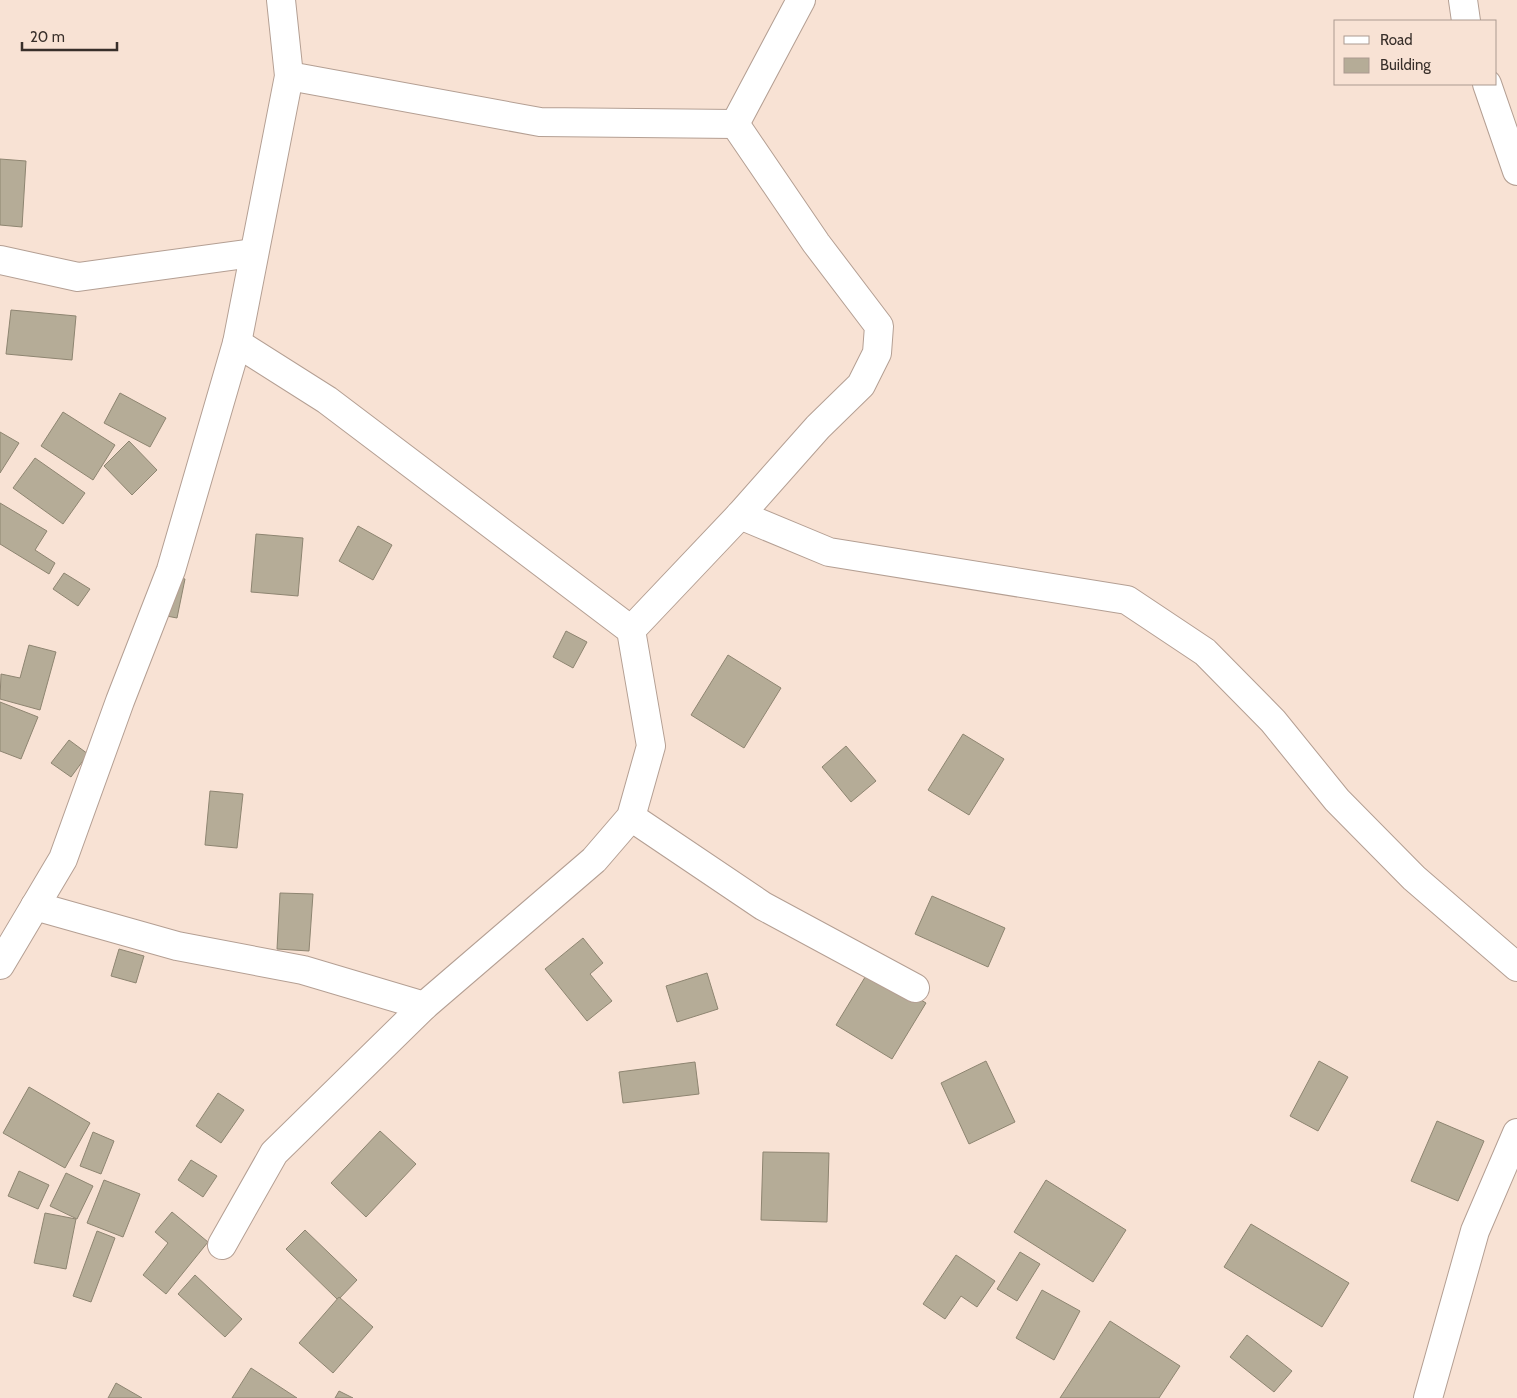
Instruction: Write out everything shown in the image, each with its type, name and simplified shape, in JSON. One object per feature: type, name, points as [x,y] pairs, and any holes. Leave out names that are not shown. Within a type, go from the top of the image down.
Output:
[{"type":"street","points":[[0,965],[63,859],[120,701],[171,570],[237,343],[289,76],[281,0]]},
{"type":"street","points":[[735,124],[801,0]]},
{"type":"street","points":[[1463,0],[1466,20]]},
{"type":"street","points":[[289,76],[540,122],[735,124]]},
{"type":"street","points":[[1487,85],[1517,171]]},
{"type":"street","points":[[631,630],[740,515],[818,427],[861,384],[877,353],[878,326],[816,243],[735,124]]},
{"type":"street","points":[[0,260],[78,277],[253,253]]},
{"type":"street","points":[[222,1245],[274,1152],[424,1006],[594,860],[631,817],[651,746],[631,630],[327,400],[237,343]]},
{"type":"street","points":[[740,515],[829,552],[1127,600],[1205,652],[1273,721],[1337,800],[1414,878],[1517,968]]},
{"type":"street","points":[[631,817],[763,906],[915,988]]},
{"type":"street","points":[[35,906],[177,946],[303,970],[424,1006]]},
{"type":"street","points":[[1428,1398],[1475,1231],[1517,1133]]},
{"type":"building","points":[[0,159],[26,161],[22,227],[0,225]]},
{"type":"building","points":[[11,310],[76,316],[72,360],[6,354]]},
{"type":"building","points":[[120,393],[166,418],[150,447],[104,423]]},
{"type":"building","points":[[63,412],[115,445],[93,480],[41,446]]},
{"type":"building","points":[[0,432],[19,443],[0,473]]},
{"type":"building","points":[[129,441],[157,470],[132,495],[104,466]]},
{"type":"building","points":[[35,458],[85,493],[63,524],[13,488]]},
{"type":"building","points":[[0,503],[47,531],[35,550],[55,563],[49,574],[0,544]]},
{"type":"building","points":[[358,526],[392,545],[373,580],[339,561]]},
{"type":"building","points":[[256,534],[303,538],[298,596],[251,592]]},
{"type":"building","points":[[64,573],[90,589],[78,606],[53,589]]},
{"type":"building","points":[[165,575],[185,579],[177,618],[156,614]]},
{"type":"building","points":[[566,631],[587,642],[573,668],[553,657]]},
{"type":"building","points":[[29,645],[56,652],[40,710],[0,699],[1,674],[20,678]]},
{"type":"building","points":[[728,655],[781,688],[744,748],[691,715]]},
{"type":"building","points":[[0,702],[38,717],[21,759],[0,751]]},
{"type":"building","points":[[963,734],[1004,759],[969,815],[928,790]]},
{"type":"building","points":[[69,740],[88,754],[71,777],[51,763]]},
{"type":"building","points":[[846,746],[876,781],[851,802],[822,767]]},
{"type":"building","points":[[210,791],[243,794],[237,848],[205,845]]},
{"type":"building","points":[[280,893],[313,894],[309,951],[277,949]]},
{"type":"building","points":[[932,896],[1005,928],[988,967],[915,934]]},
{"type":"building","points":[[583,938],[603,963],[590,974],[612,1001],[587,1021],[545,969]]},
{"type":"building","points":[[119,949],[144,956],[136,983],[111,976]]},
{"type":"building","points":[[870,969],[926,1003],[892,1059],[836,1025]]},
{"type":"building","points":[[707,973],[718,1009],[677,1022],[666,986]]},
{"type":"building","points":[[986,1061],[1015,1122],[969,1144],[941,1083]]},
{"type":"building","points":[[1319,1061],[1348,1077],[1318,1131],[1290,1116]]},
{"type":"building","points":[[695,1062],[699,1094],[623,1103],[619,1072]]},
{"type":"building","points":[[29,1087],[90,1123],[65,1168],[3,1133]]},
{"type":"building","points":[[218,1093],[244,1110],[221,1143],[196,1126]]},
{"type":"building","points":[[1437,1121],[1484,1141],[1458,1201],[1411,1181]]},
{"type":"building","points":[[380,1131],[416,1164],[366,1217],[331,1183]]},
{"type":"building","points":[[93,1132],[114,1141],[101,1174],[80,1166]]},
{"type":"building","points":[[763,1152],[829,1153],[827,1222],[761,1220]]},
{"type":"building","points":[[191,1160],[217,1176],[203,1197],[178,1180]]},
{"type":"building","points":[[19,1171],[49,1185],[38,1209],[8,1196]]},
{"type":"building","points":[[66,1173],[93,1186],[77,1219],[50,1206]]},
{"type":"building","points":[[104,1180],[140,1194],[123,1237],[87,1223]]},
{"type":"building","points":[[1046,1180],[1126,1230],[1093,1282],[1014,1232]]},
{"type":"building","points":[[172,1212],[208,1242],[166,1294],[143,1275],[168,1243],[155,1232]]},
{"type":"building","points":[[45,1213],[76,1219],[66,1269],[34,1263]]},
{"type":"building","points":[[1251,1224],[1349,1283],[1322,1327],[1224,1267]]},
{"type":"building","points":[[305,1230],[357,1280],[338,1300],[286,1249]]},
{"type":"building","points":[[97,1231],[115,1238],[91,1302],[73,1296]]},
{"type":"building","points":[[1020,1252],[1040,1264],[1017,1301],[997,1289]]},
{"type":"building","points":[[956,1255],[995,1281],[977,1307],[961,1296],[945,1319],[923,1304]]},
{"type":"building","points":[[195,1275],[242,1319],[225,1337],[178,1294]]},
{"type":"building","points":[[1042,1290],[1080,1311],[1054,1360],[1016,1338]]},
{"type":"building","points":[[339,1297],[373,1327],[333,1373],[299,1343]]},
{"type":"building","points":[[1110,1321],[1180,1366],[1159,1398],[1060,1398]]},
{"type":"building","points":[[1247,1335],[1292,1371],[1274,1392],[1230,1357]]},
{"type":"building","points":[[251,1368],[297,1398],[232,1398]]},
{"type":"building","points":[[116,1383],[142,1398],[108,1398]]},
{"type":"building","points":[[339,1391],[353,1398],[335,1398]]}]
